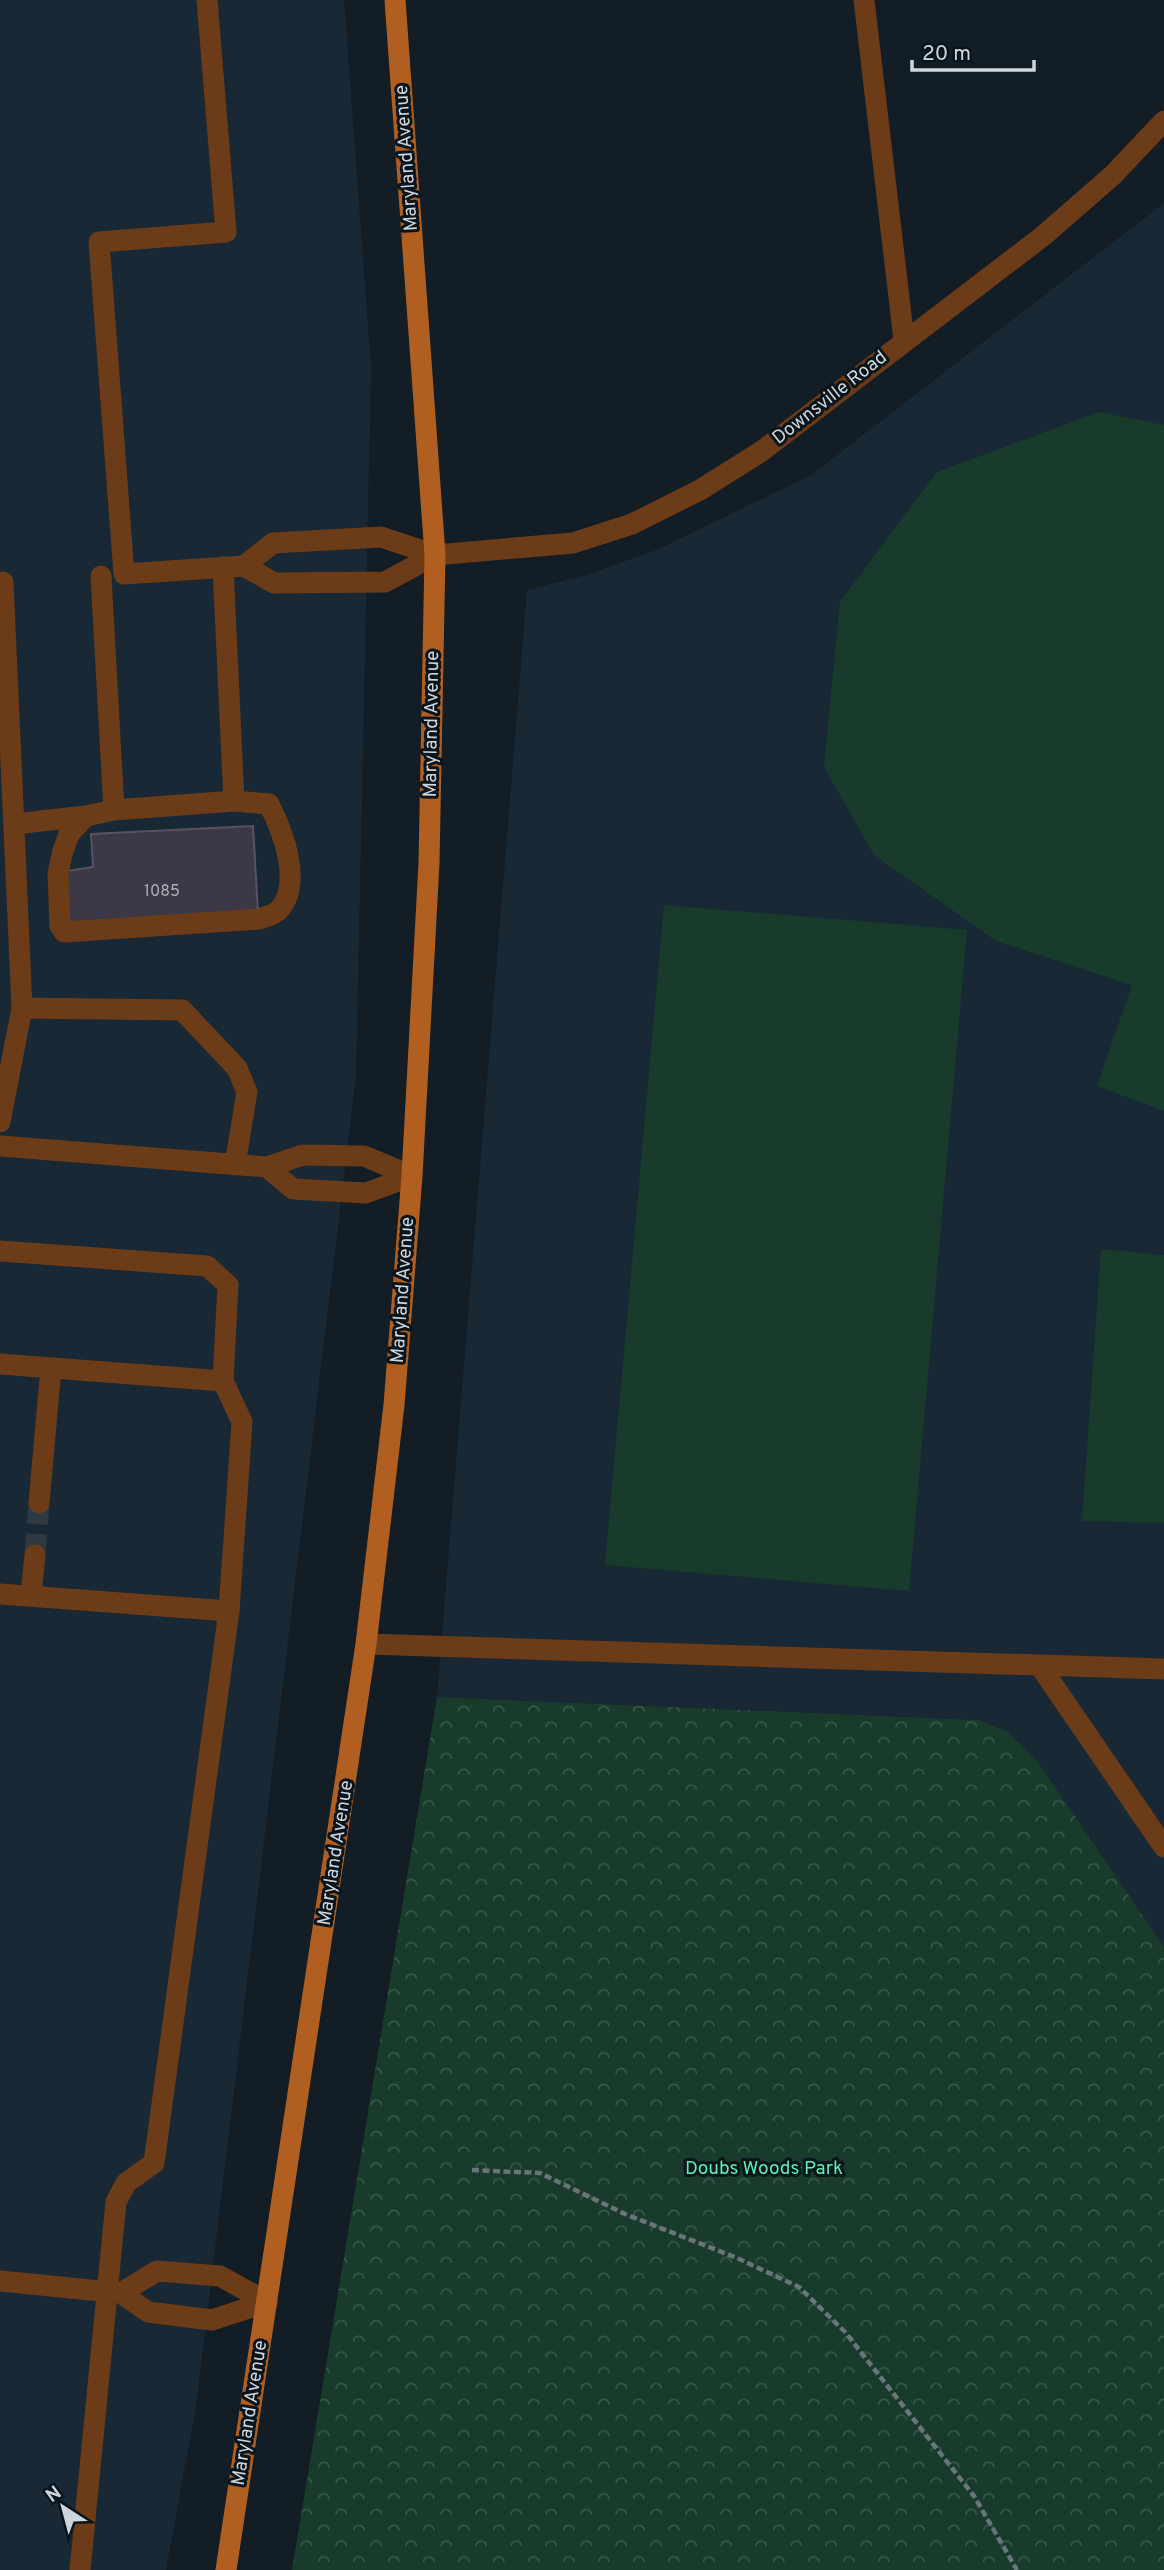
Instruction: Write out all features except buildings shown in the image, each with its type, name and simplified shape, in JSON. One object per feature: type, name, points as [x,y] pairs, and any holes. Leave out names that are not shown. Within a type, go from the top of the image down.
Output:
[{"type":"main road","name":"Maryland Avenue","points":[[226,2570],[366,1644],[394,1405],[412,1176],[429,863],[435,555],[396,0]]},
{"type":"street","points":[[207,0],[226,232],[99,242],[124,574],[233,567],[274,583],[385,582],[435,555]]},
{"type":"street","points":[[864,0],[904,340]]},
{"type":"street","name":"Downsville Road","points":[[435,555],[573,543],[632,524],[700,490],[762,452],[904,340],[1043,236],[1113,175],[1164,121]]},
{"type":"street","points":[[233,567],[273,543],[354,538],[381,537],[435,555]]},
{"type":"street","points":[[233,567],[234,801]]},
{"type":"street","points":[[101,576],[114,810]]},
{"type":"street","points":[[0,1122],[22,1008],[9,927],[14,824],[3,582]]},
{"type":"street","points":[[14,824],[114,810],[234,801],[270,804],[282,829],[289,867],[287,896],[277,912],[259,919],[64,932],[60,926],[58,873],[69,834],[86,816]]},
{"type":"street","points":[[22,1008],[182,1010],[237,1068],[247,1092],[235,1165]]},
{"type":"street","points":[[0,1146],[267,1167],[303,1155],[365,1156],[412,1176]]},
{"type":"street","points":[[267,1167],[293,1189],[366,1194],[412,1176]]},
{"type":"street","points":[[0,1251],[207,1266],[228,1285],[223,1381],[242,1422],[229,1611],[154,2163],[126,2183],[116,2203],[114,2292],[80,2570]]},
{"type":"street","points":[[0,1364],[223,1381]]},
{"type":"street","points":[[40,1503],[51,1368]]},
{"type":"street","points":[[31,1596],[35,1555]]},
{"type":"street","points":[[0,1594],[229,1611]]},
{"type":"street","points":[[366,1644],[1164,1670]]},
{"type":"street","points":[[1040,1667],[1164,1847]]},
{"type":"street","points":[[114,2292],[156,2270],[220,2276],[267,2302]]},
{"type":"street","points":[[0,2281],[114,2292],[148,2312],[212,2320],[267,2302]]},
{"type":"path","points":[[472,2170],[540,2173],[625,2214],[737,2258],[799,2287],[845,2332],[974,2496],[1017,2570]]},
{"type":"shaded area","points":[[0,0],[344,0],[371,367],[356,1076],[196,2407],[166,2570],[0,2570]]},
{"type":"shaded area","points":[[1164,203],[1164,1947],[1038,1762],[978,1720],[437,1697],[527,590],[586,575],[659,549],[811,475]]},
{"type":"green space","points":[[1099,412],[1164,425],[1164,1111],[1097,1086],[1132,985],[996,941],[874,855],[824,767],[840,602],[937,472]]},
{"type":"green space","points":[[664,905],[967,930],[909,1591],[605,1565]]},
{"type":"green space","points":[[1101,1249],[1164,1255],[1164,1523],[1082,1521]]},
{"type":"green space","name":"Doubs Woods Park","points":[[437,1697],[978,1720],[1007,1731],[1038,1762],[1164,1947],[1164,2570],[292,2570]]},
{"type":"tunnel","points":[[35,1555],[39,1503]]}]
